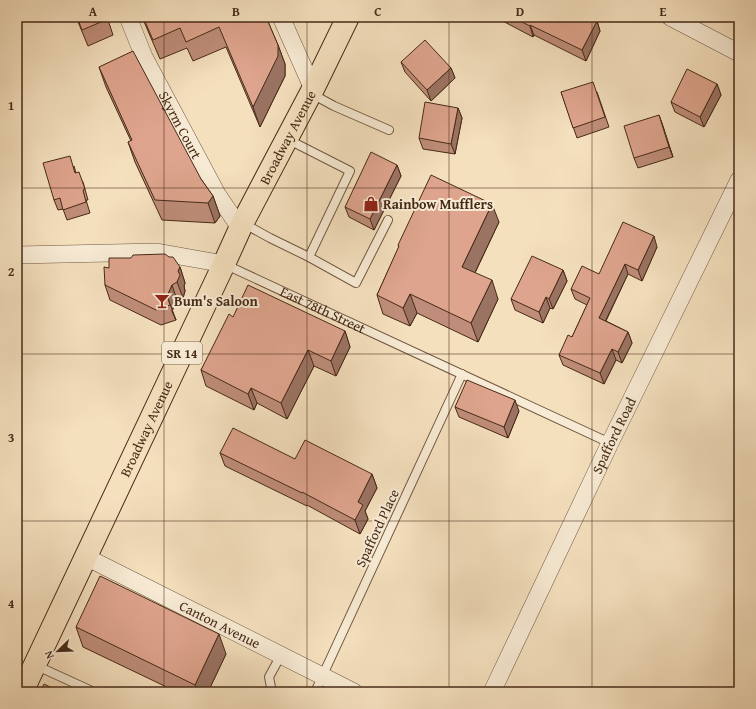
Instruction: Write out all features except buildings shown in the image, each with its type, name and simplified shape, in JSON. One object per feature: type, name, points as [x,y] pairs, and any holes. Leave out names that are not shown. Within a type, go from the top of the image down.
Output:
[{"type":"main road","name":"Broadway Avenue","points":[[22,692],[241,225],[312,91],[348,17]]},
{"type":"street","name":"Skyrm Court","points":[[128,17],[144,57],[217,194],[241,225]]},
{"type":"street","points":[[281,17],[312,91]]},
{"type":"street","points":[[670,17],[739,52]]},
{"type":"street","name":"Spafford Road","points":[[492,692],[610,443],[739,180]]},
{"type":"street","name":"East 78th Street","points":[[17,255],[157,252],[224,264]]},
{"type":"street","name":"Canton Avenue","points":[[86,557],[354,692]]},
{"type":"lane","points":[[312,91],[334,106],[389,130]]},
{"type":"lane","points":[[286,139],[350,171],[309,257]]},
{"type":"lane","points":[[241,225],[309,257],[356,283],[388,220]]},
{"type":"lane","name":"East 78th Street","points":[[224,264],[610,443]]},
{"type":"lane","name":"Spafford Place","points":[[315,692],[462,374]]},
{"type":"lane","points":[[272,692],[269,677],[281,655]]},
{"type":"lane","points":[[35,665],[94,692]]},
{"type":"place","name":"Rainbow Mufflers","points":[[371,204]]},
{"type":"place","name":"Bum's Saloon","points":[[162,301]]}]
